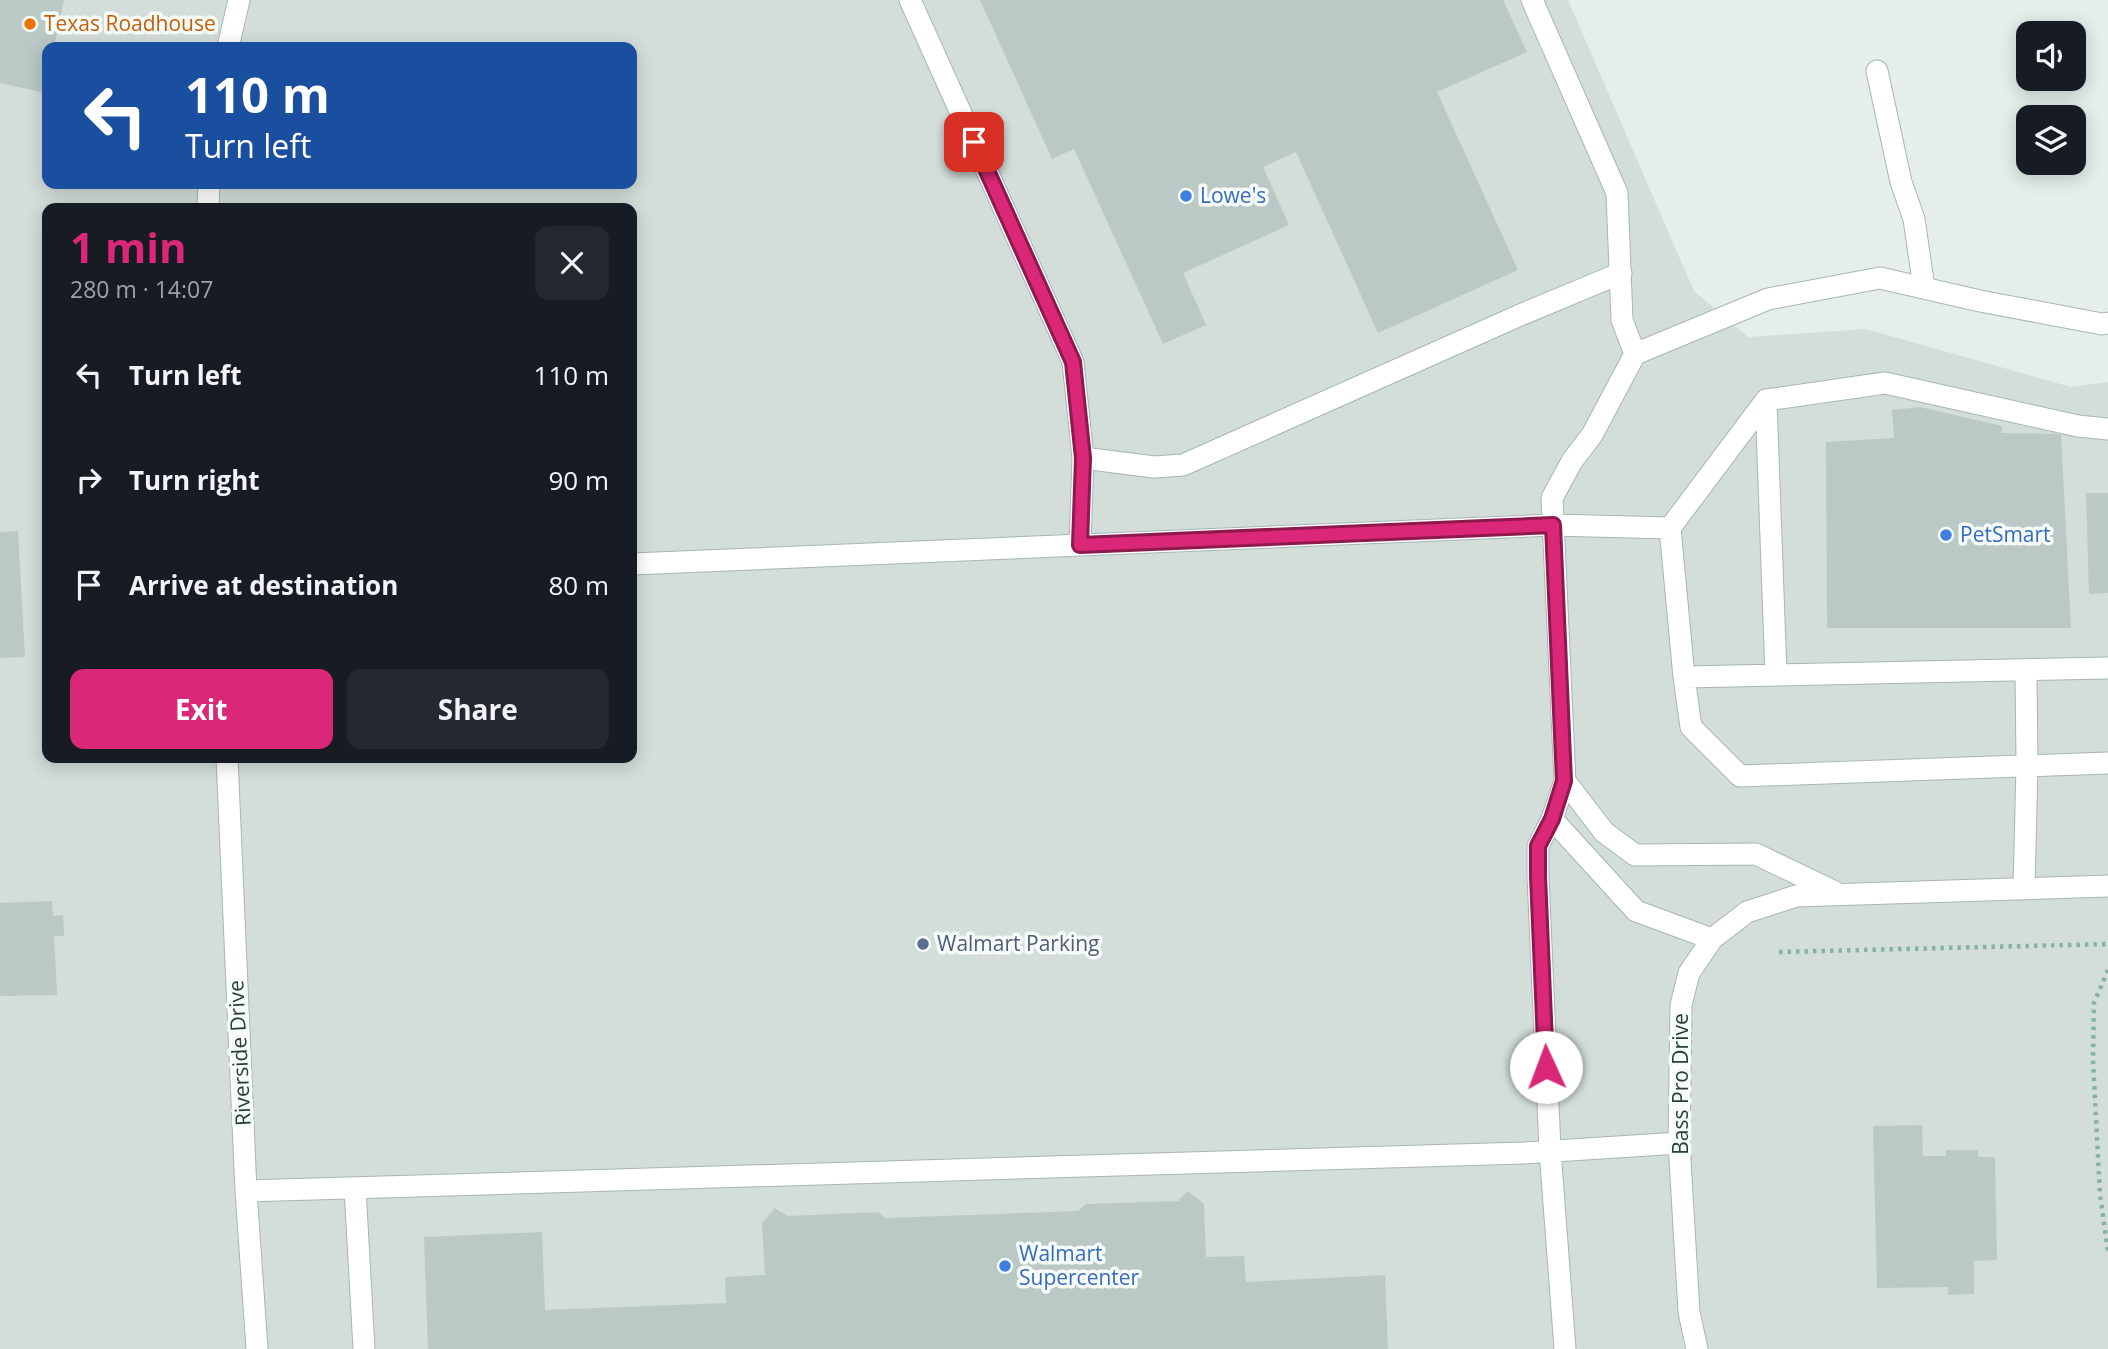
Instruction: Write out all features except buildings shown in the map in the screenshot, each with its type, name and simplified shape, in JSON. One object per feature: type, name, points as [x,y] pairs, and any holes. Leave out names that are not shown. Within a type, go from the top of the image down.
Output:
[{"type":"street","points":[[229,42],[239,0]]},
{"type":"street","points":[[910,0],[1073,362],[1083,458],[1080,545]]},
{"type":"street","points":[[1532,0],[1617,193],[1622,320],[1635,354]]},
{"type":"street","points":[[1877,71],[1901,182],[1914,219],[1924,288]]},
{"type":"street","points":[[1083,458],[1154,467],[1183,465],[1518,316],[1621,274]]},
{"type":"street","points":[[1565,1349],[1550,1150],[1538,876],[1538,846],[1552,819],[1564,781],[1552,498],[1572,461],[1592,435],[1635,354],[1768,299],[1880,278],[1980,301],[2108,323]]},
{"type":"street","points":[[2108,429],[2078,426],[1885,383],[1766,400],[1670,528],[1691,727],[1740,776],[2108,762]]},
{"type":"street","points":[[1766,400],[1776,675]]},
{"type":"street","points":[[637,564],[1553,525],[1670,528]]},
{"type":"street","points":[[1684,677],[2108,668]]},
{"type":"street","points":[[2024,888],[2026,670]]},
{"type":"street","name":"Riverside Drive","points":[[227,763],[246,1191],[257,1349]]},
{"type":"street","points":[[1564,781],[1604,832],[1635,855],[1756,854],[1840,894]]},
{"type":"street","points":[[1552,819],[1636,911],[1712,939]]},
{"type":"street","name":"Bass Pro Drive","points":[[1697,1349],[1689,1312],[1679,1143],[1681,1005],[1689,973],[1712,939],[1747,912],[1796,896],[2108,886]]},
{"type":"street","points":[[246,1191],[1452,1155],[1679,1143]]},
{"type":"street","points":[[355,1188],[364,1349]]},
{"type":"path","points":[[1779,952],[2108,944]]},
{"type":"path","points":[[2108,970],[2094,1003],[2093,1060],[2100,1195],[2108,1252]]},
{"type":"shaded area","points":[[0,0],[1568,0],[1694,291],[1748,337],[1866,329],[2071,387],[2108,382],[2108,1349],[0,1349]]},
{"type":"place","name":"Texas Roadhouse","points":[[30,24]]},
{"type":"place","name":"Lowe's","points":[[1186,196]]},
{"type":"place","name":"PetSmart","points":[[1946,535]]},
{"type":"place","name":"Walmart Parking","points":[[923,944]]},
{"type":"place","name":"Walmart Supercenter","points":[[1005,1266]]},
{"type":"route","points":[[974,142],[1073,362],[1083,458],[1080,545],[1553,525],[1564,781],[1552,819],[1538,846],[1546,1067]]}]
